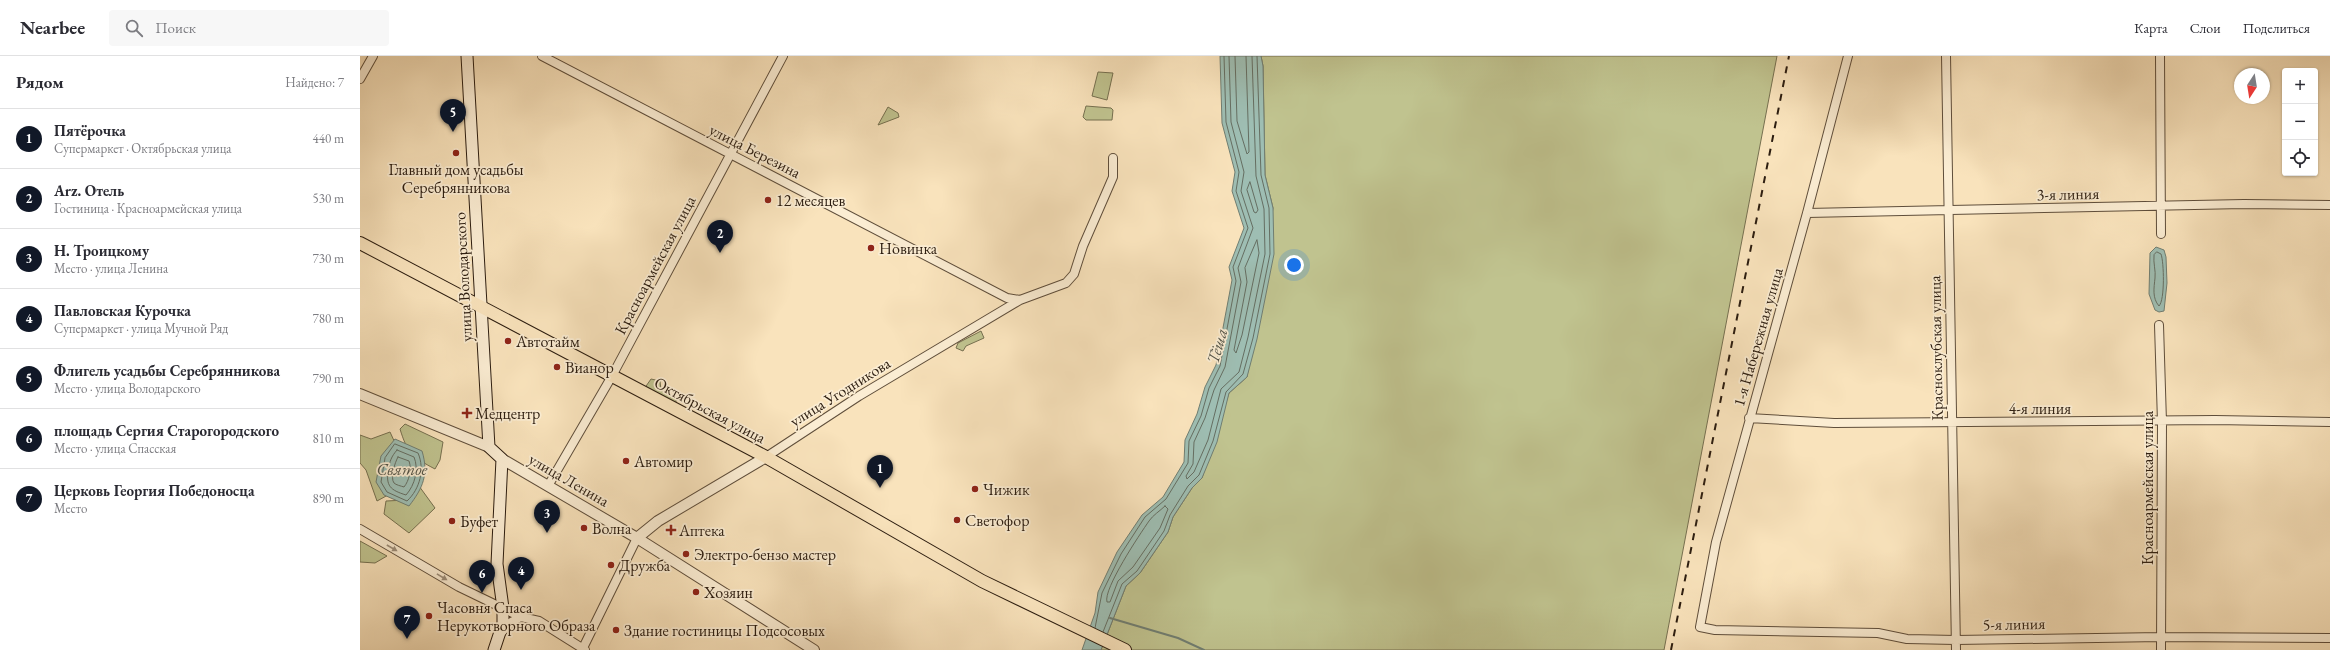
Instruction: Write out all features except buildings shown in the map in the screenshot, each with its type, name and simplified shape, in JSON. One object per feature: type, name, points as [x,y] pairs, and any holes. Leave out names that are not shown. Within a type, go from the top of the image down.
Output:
[{"type":"main road","name":"улица Володарского","points":[[467,56],[489,447]]},
{"type":"main road","name":"Октябрьская улица","points":[[360,243],[766,458],[982,580],[1042,611],[1125,650]]},
{"type":"main road","name":"улица Ленина","points":[[489,447],[502,459]]},
{"type":"main road","points":[[495,648],[502,623],[503,608],[497,564],[502,459]]},
{"type":"street","points":[[360,79],[373,56]]},
{"type":"street","name":"улица Березина","points":[[542,56],[1007,298],[1020,300]]},
{"type":"street","name":"Красноармейская улица","points":[[548,486],[612,376],[783,56]]},
{"type":"street","name":"1-я Набережная улица","points":[[1700,627],[1716,542],[1749,418],[1807,214],[1848,56]]},
{"type":"street","name":"Красноклубская улица","points":[[1946,56],[1956,650]]},
{"type":"street","points":[[2160,56],[2161,234]]},
{"type":"street","name":"улица Угодникова","points":[[637,538],[658,521],[766,458],[859,396],[1020,300],[1066,283],[1074,274],[1083,246],[1113,177],[1113,158]]},
{"type":"street","name":"3-я линия","points":[[1807,214],[1948,209],[2160,207],[2244,204],[2330,205]]},
{"type":"street","name":"Красноармейская улица","points":[[2159,326],[2162,422],[2161,650]]},
{"type":"street","name":"улица Ленина","points":[[360,394],[489,447]]},
{"type":"street","name":"4-я линия","points":[[1749,418],[1834,423],[2162,422],[2215,420],[2330,422]]},
{"type":"street","name":"улица Ленина","points":[[502,459],[637,538],[814,650]]},
{"type":"street","points":[[360,529],[459,587],[521,617],[539,621],[583,650],[637,538]]},
{"type":"street","points":[[495,648],[502,632],[511,622],[521,617]]},
{"type":"street","name":"5-я линия","points":[[1700,627],[1715,630],[1878,633],[1907,639],[1956,640],[2161,637],[2330,638]]},
{"type":"green space","points":[[1261,56],[1777,56],[1664,650],[1101,650],[1126,586],[1140,573],[1168,532],[1173,517],[1192,488],[1202,478],[1229,393],[1247,377],[1273,208],[1265,175],[1263,66]]},
{"type":"green space","points":[[1098,72],[1113,73],[1107,100],[1092,96]]},
{"type":"green space","points":[[1086,106],[1111,108],[1113,110],[1112,120],[1086,120],[1083,117]]},
{"type":"green space","points":[[888,107],[898,113],[899,117],[878,125]]},
{"type":"green space","points":[[981,331],[984,338],[966,346],[963,351],[956,348],[958,343]]},
{"type":"green space","points":[[651,379],[660,381],[661,390],[676,397],[676,406],[644,389]]},
{"type":"green space","points":[[405,424],[443,442],[440,460],[435,469],[421,461],[408,449],[400,429]]},
{"type":"green space","points":[[390,432],[396,445],[388,495],[377,501],[366,470],[360,463],[360,435],[371,439]]},
{"type":"green space","points":[[419,486],[435,508],[409,533],[384,514],[386,501],[407,500]]},
{"type":"green space","points":[[360,541],[387,556],[375,563],[360,562]]},
{"type":"water","points":[[1220,56],[1261,56],[1263,66],[1265,175],[1273,208],[1274,254],[1257,339],[1247,377],[1229,393],[1217,442],[1202,478],[1192,488],[1173,517],[1168,532],[1140,573],[1126,586],[1101,650],[1082,650],[1095,613],[1098,592],[1117,552],[1142,515],[1163,497],[1184,462],[1185,440],[1197,414],[1205,387],[1216,365],[1232,280],[1229,267],[1244,228],[1232,191],[1235,172],[1222,123]]},
{"type":"water","points":[[2156,247],[2164,250],[2166,257],[2167,283],[2164,311],[2159,312],[2155,310],[2149,294],[2150,253]]},
{"type":"water","name":"Святое","points":[[395,439],[422,451],[424,459],[425,474],[421,487],[409,506],[384,495],[376,482],[381,456]]},
{"type":"waterway","name":"Тёша","points":[[1110,618],[1178,638],[1204,650]]},
{"type":"railway","points":[[1671,650],[1789,56]]},
{"type":"place","name":"Флигель усадьбы Серебрянникова","points":[[453,132]]},
{"type":"place","name":"Главный дом усадьбы Серебрянникова","points":[[456,153]]},
{"type":"place","name":"12 месяцев","points":[[768,200]]},
{"type":"place","name":"Новинка","points":[[871,248]]},
{"type":"place","name":"Arz. Отель","points":[[720,253]]},
{"type":"place","name":"Автотайм","points":[[508,341]]},
{"type":"place","name":"Вианор","points":[[557,367]]},
{"type":"place","name":"Медцентр","points":[[467,413]]},
{"type":"place","name":"Автомир","points":[[626,461]]},
{"type":"place","name":"Пятёрочка","points":[[880,488]]},
{"type":"place","name":"Чижик","points":[[975,489]]},
{"type":"place","name":"Светофор","points":[[957,520]]},
{"type":"place","name":"Буфет","points":[[452,521]]},
{"type":"place","name":"Волна","points":[[584,528]]},
{"type":"place","name":"Аптека","points":[[671,530]]},
{"type":"place","name":"Н. Троицкому","points":[[547,533]]},
{"type":"place","name":"Электро-бензо мастер","points":[[686,554]]},
{"type":"place","name":"Дружба","points":[[611,565]]},
{"type":"place","name":"Павловская Курочка","points":[[521,590]]},
{"type":"place","name":"Хозяин","points":[[696,592]]},
{"type":"place","name":"площадь Сергия Старогородского","points":[[482,593]]},
{"type":"place","name":"Часовня Спаса Нерукотворного Образа","points":[[429,616]]},
{"type":"place","name":"Здание гостиницы Подсосовых","points":[[616,630]]},
{"type":"place","name":"Церковь Георгия Победоносца","points":[[407,639]]}]
